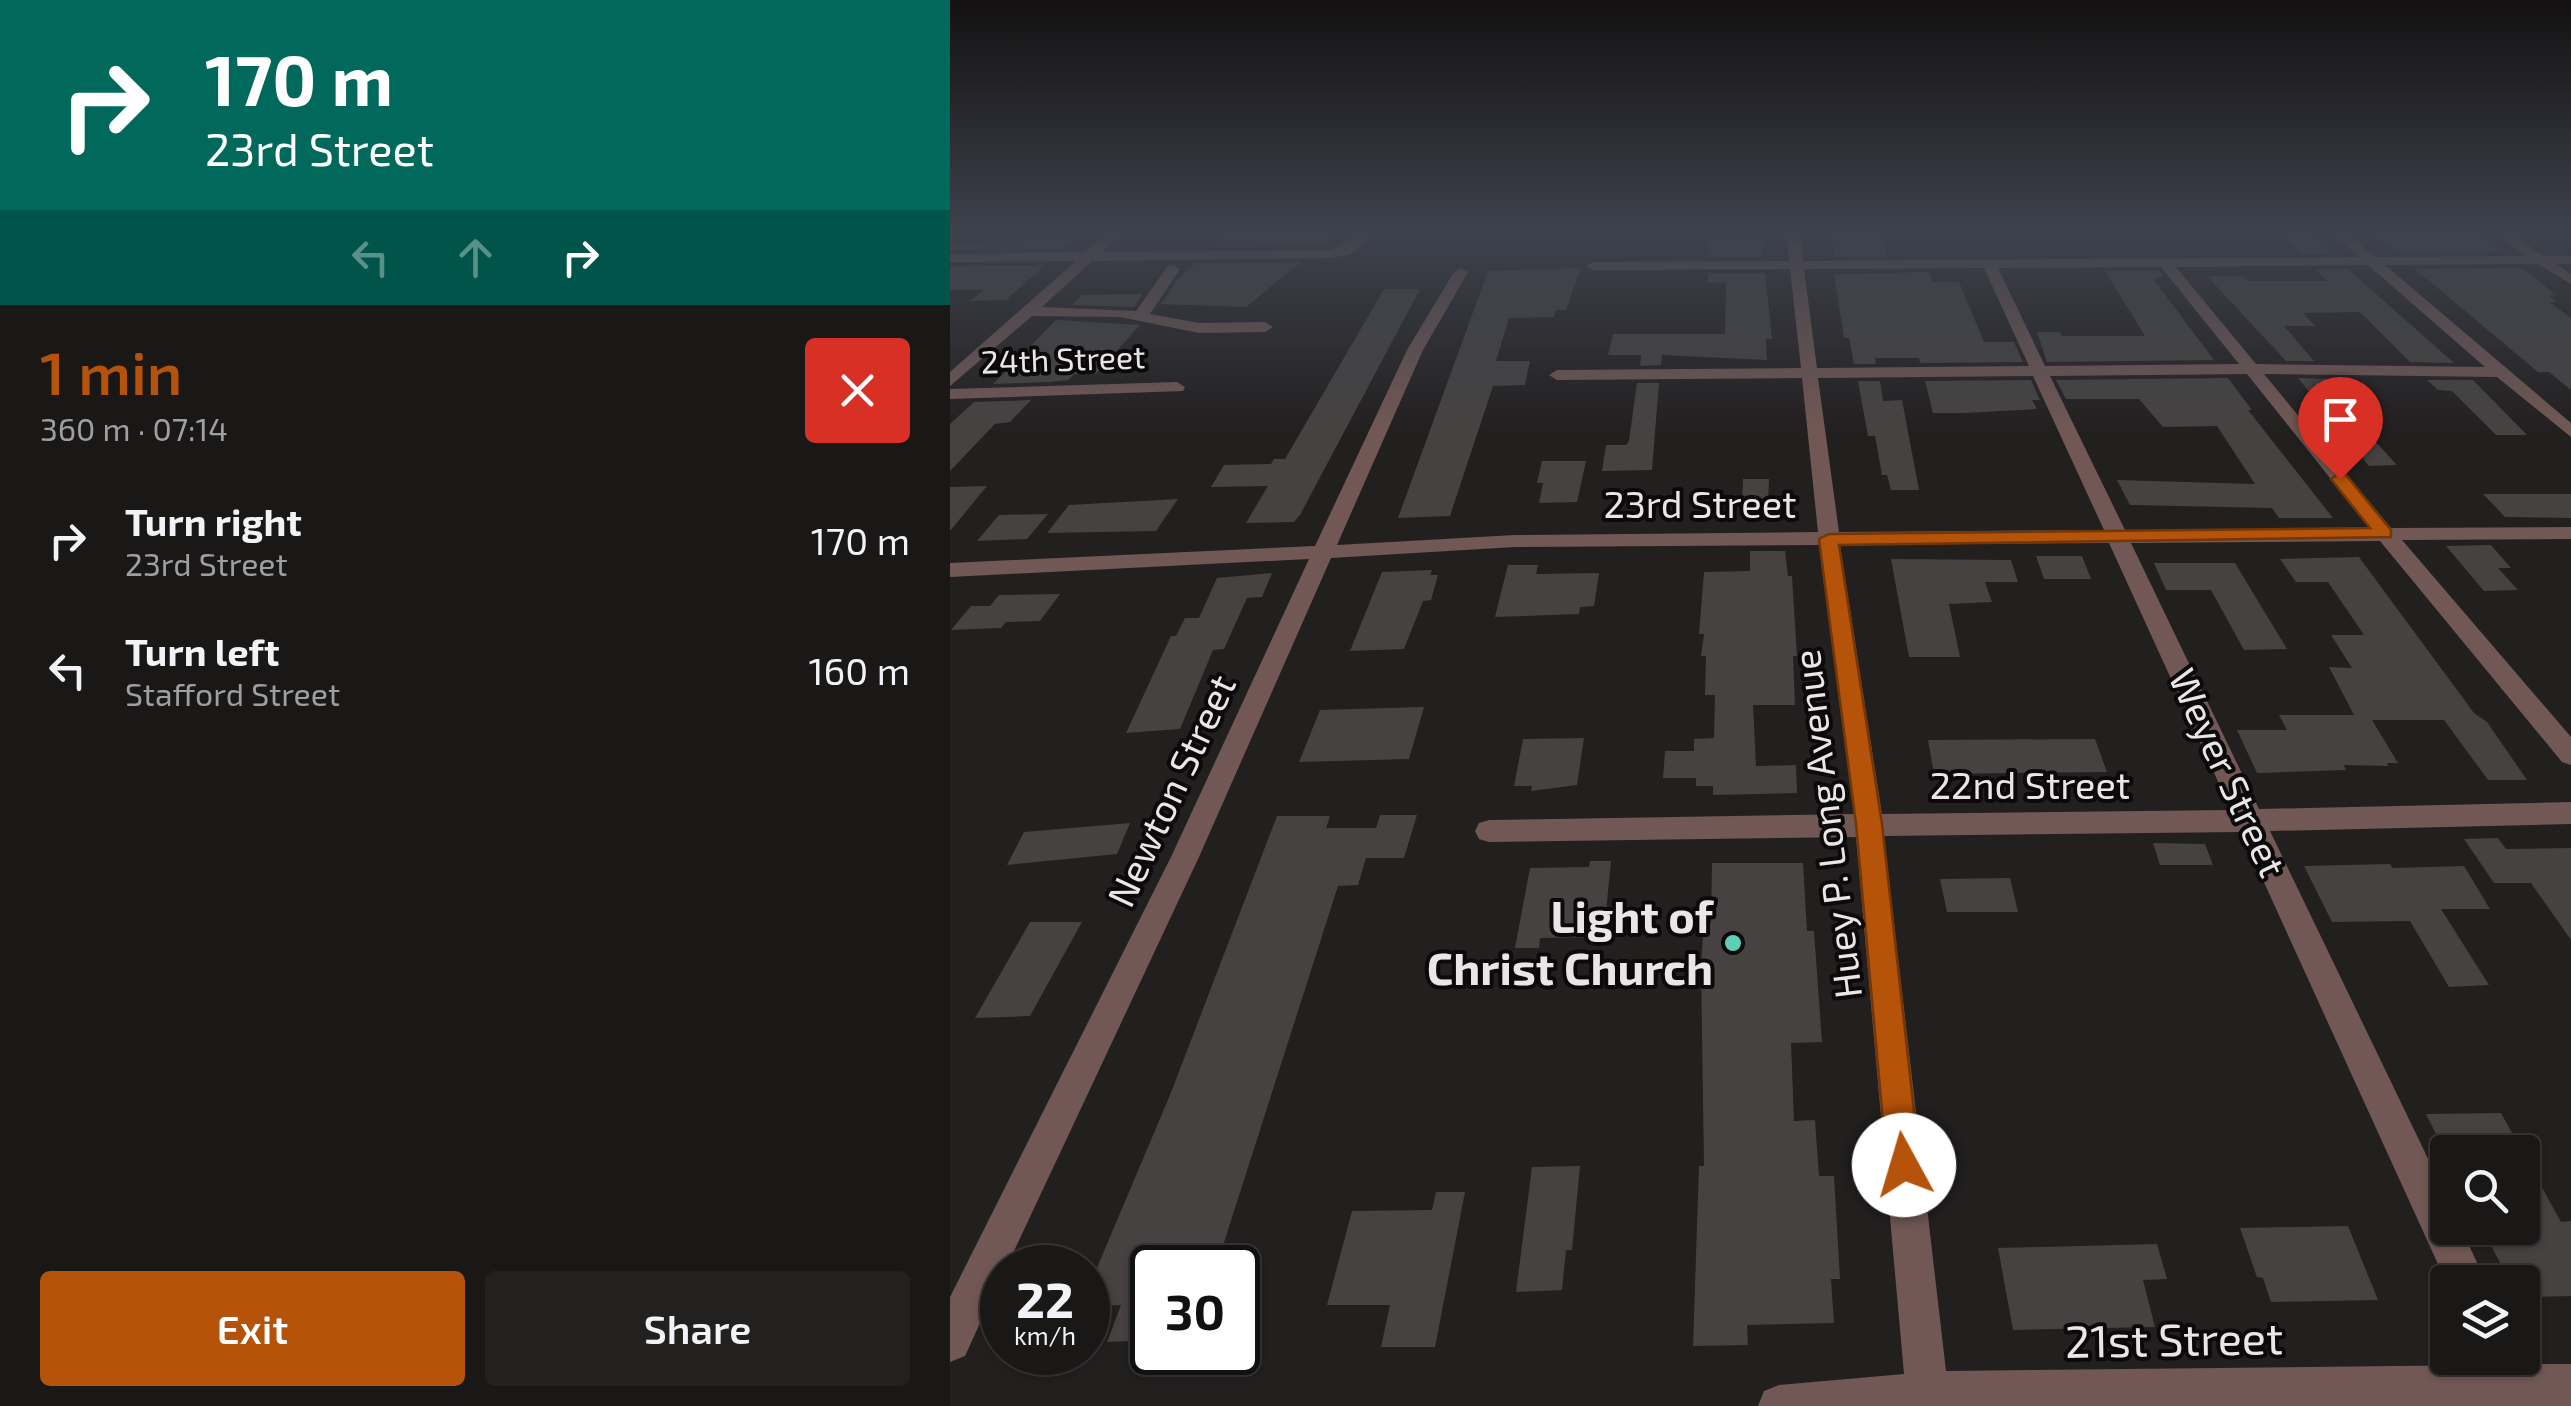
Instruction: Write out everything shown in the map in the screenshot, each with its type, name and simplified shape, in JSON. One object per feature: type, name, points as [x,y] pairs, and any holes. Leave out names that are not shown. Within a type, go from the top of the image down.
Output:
[{"type":"street","points":[[950,381],[1041,301]]},
{"type":"street","points":[[1138,316],[1146,312],[1151,301]]},
{"type":"street","name":"Newton Street","points":[[950,1341],[1185,857],[1414,350],[1444,301]]},
{"type":"street","name":"Huey P. Long Avenue","points":[[1800,301],[1869,824],[1928,1400]]},
{"type":"street","name":"Weyer Street","points":[[2006,301],[2458,1265]]},
{"type":"street","points":[[2195,301],[2571,754]]},
{"type":"street","points":[[2416,301],[2571,432]]},
{"type":"street","points":[[1029,311],[1120,312],[1199,328],[1265,327]]},
{"type":"street","points":[[1556,375],[2251,369],[2499,372]]},
{"type":"street","name":"24th Street","points":[[950,394],[1178,387]]},
{"type":"street","name":"23rd Street","points":[[950,570],[1515,542],[2571,533]]},
{"type":"street","name":"22nd Street","points":[[1489,831],[1869,824],[2250,823],[2571,813]]},
{"type":"street","name":"21st Street","points":[[1780,1406],[2514,1383],[2571,1386]]},
{"type":"building","points":[[1076,301],[1138,301],[1134,307],[1072,305]]},
{"type":"building","points":[[1163,301],[1254,301],[1246,307],[1161,304]]},
{"type":"building","points":[[1377,301],[1414,301],[1294,522],[1246,523],[1268,486],[1211,487],[1224,465],[1271,464],[1274,459],[1285,459]]},
{"type":"building","points":[[1477,301],[1569,301],[1566,310],[1556,310],[1554,317],[1509,318],[1496,361],[1530,361],[1525,385],[1493,386],[1450,516],[1398,518]]},
{"type":"building","points":[[1726,301],[1768,301],[1772,339],[1766,339],[1767,360],[1662,355],[1661,365],[1640,366],[1641,355],[1608,355],[1613,334],[1725,334]]},
{"type":"building","points":[[1838,301],[1967,301],[1984,342],[2014,342],[2023,362],[1920,363],[1919,358],[1875,358],[1876,364],[1854,364],[1849,338],[1844,338]]},
{"type":"building","points":[[2123,301],[2169,301],[2214,360],[2047,362],[2037,332],[2060,332],[2062,336],[2145,336]]},
{"type":"building","points":[[2230,301],[2384,301],[2454,363],[2410,362],[2360,312],[2303,313],[2315,326],[2284,326],[2314,361],[2286,361]]},
{"type":"building","points":[[2453,301],[2557,302],[2549,302],[2571,318],[2571,390],[2549,372],[2538,372]]},
{"type":"building","points":[[1056,320],[1140,325],[1096,374],[1074,374],[1068,380],[1049,382],[993,384]]},
{"type":"building","points":[[2228,378],[2252,410],[2248,410],[2333,518],[2279,518],[2272,508],[2130,505],[2117,480],[2255,484],[2217,426],[2163,427],[2139,399],[2066,399],[2056,380]]},
{"type":"building","points":[[2298,378],[2329,379],[2367,425],[2360,425],[2397,465],[2369,466]]},
{"type":"building","points":[[2031,380],[2040,400],[2032,400],[2037,409],[1965,413],[1933,413],[1925,381]]},
{"type":"building","points":[[2427,380],[2473,380],[2527,435],[2496,435],[2452,391],[2438,390]]},
{"type":"building","points":[[1858,381],[1880,381],[1883,401],[1902,400],[1919,490],[1891,490],[1887,475],[1882,475],[1875,436],[1868,436]]},
{"type":"building","points":[[1637,383],[1659,383],[1652,470],[1602,471],[1606,445],[1626,445],[1629,441]]},
{"type":"building","points":[[1031,400],[1010,422],[995,424],[950,471],[950,424],[974,402]]},
{"type":"building","points":[[1542,461],[1586,461],[1577,502],[1539,503],[1543,483],[1537,483]]},
{"type":"building","points":[[1743,479],[1769,479],[1768,504],[1742,504]]},
{"type":"building","points":[[987,486],[950,531],[950,487]]},
{"type":"building","points":[[2483,494],[2571,494],[2571,518],[2505,517]]},
{"type":"building","points":[[1178,499],[1156,531],[1047,533],[1069,505]]},
{"type":"building","points":[[1048,514],[1027,539],[977,541],[999,515]]},
{"type":"building","points":[[2491,545],[2511,568],[2498,568],[2518,590],[2484,591],[2446,546]]},
{"type":"building","points":[[1750,551],[1785,551],[1788,576],[1792,576],[1797,656],[1793,656],[1795,705],[1753,705],[1756,766],[1796,765],[1797,793],[1713,795],[1713,786],[1696,786],[1696,778],[1663,778],[1665,751],[1694,751],[1694,739],[1714,738],[1715,695],[1705,695],[1706,656],[1701,656],[1704,634],[1699,634],[1704,572],[1750,571]]},
{"type":"building","points":[[2036,556],[2082,556],[2091,579],[2044,579]]},
{"type":"building","points":[[2359,557],[2527,780],[2488,780],[2444,720],[2372,720],[2398,763],[2387,763],[2388,766],[2344,765],[2346,770],[2257,773],[2237,730],[2287,730],[2279,715],[2354,715],[2329,667],[2352,668],[2331,635],[2364,635],[2328,582],[2296,582],[2280,559]]},
{"type":"building","points":[[1891,559],[2011,560],[2018,582],[1985,582],[1992,602],[1949,604],[1960,657],[1909,657]]},
{"type":"building","points":[[2154,563],[2235,563],[2287,649],[2244,650],[2211,590],[2166,590]]},
{"type":"building","points":[[1508,565],[1538,565],[1536,574],[1599,573],[1594,606],[1580,607],[1579,614],[1495,617]]},
{"type":"building","points":[[1432,570],[1430,575],[1438,575],[1431,600],[1423,601],[1404,649],[1350,651],[1382,572]]},
{"type":"building","points":[[1272,573],[1262,597],[1247,598],[1224,649],[1213,650],[1180,729],[1126,733],[1171,636],[1176,636],[1185,618],[1199,618],[1217,578]]},
{"type":"building","points":[[1060,594],[1040,621],[1006,622],[1001,628],[951,630],[971,606],[990,606],[999,595]]},
{"type":"building","points":[[1424,707],[1409,759],[1299,762],[1320,710]]},
{"type":"building","points":[[1584,738],[1577,785],[1531,791],[1532,786],[1514,786],[1523,739]]},
{"type":"building","points":[[2095,739],[2107,772],[1934,774],[1928,740]]},
{"type":"building","points":[[1380,815],[1417,815],[1404,858],[1366,858],[1358,885],[1338,886],[1223,1245],[1130,1245],[1130,1341],[1110,1342],[1121,1305],[1110,1305],[1110,1245],[1107,1245],[1170,1095],[1277,816],[1330,816],[1326,828],[1376,828]]},
{"type":"building","points":[[1130,823],[1117,854],[1007,865],[1024,832]]},
{"type":"building","points":[[2498,838],[2506,849],[2571,848],[2571,940],[2531,883],[2494,883],[2464,839]]},
{"type":"building","points":[[2153,843],[2205,844],[2213,865],[2160,865]]},
{"type":"building","points":[[1590,861],[1611,861],[1604,933],[1595,933],[1594,937],[1540,938],[1539,948],[1515,948],[1530,868],[1589,867]]},
{"type":"building","points":[[1712,863],[1803,863],[1807,931],[1814,931],[1822,1042],[1791,1043],[1794,1121],[1815,1120],[1819,1176],[1834,1176],[1840,1279],[1831,1279],[1834,1323],[1747,1325],[1748,1345],[1693,1346],[1699,1166],[1704,1166],[1701,964],[1704,924],[1711,923]]},
{"type":"building","points":[[2390,864],[2393,868],[2464,866],[2490,909],[2441,909],[2489,985],[2449,987],[2410,921],[2332,922],[2304,866]]},
{"type":"building","points":[[2010,878],[2018,912],[1947,912],[1940,879]]},
{"type":"building","points":[[1030,922],[1082,922],[1030,1016],[975,1018]]},
{"type":"building","points":[[2501,1113],[2513,1135],[2436,1135],[2426,1114]]},
{"type":"building","points":[[1580,1166],[1572,1250],[1566,1250],[1562,1290],[1516,1292],[1532,1167]]},
{"type":"building","points":[[2540,1184],[2561,1222],[2571,1221],[2571,1296],[2540,1297],[2540,1265],[2501,1265],[2491,1245],[2540,1245]]},
{"type":"building","points":[[1436,1192],[1465,1192],[1435,1347],[1381,1347],[1390,1305],[1327,1305],[1352,1211],[1432,1210]]},
{"type":"building","points":[[2348,1226],[2378,1300],[2271,1302],[2263,1278],[2257,1277],[2240,1228]]},
{"type":"building","points":[[2157,1244],[2167,1279],[2143,1280],[2155,1327],[2013,1330],[1998,1248]]},
{"type":"place","name":"Light of Christ Church","points":[[1733,943]]},
{"type":"route","points":[[1904,1165],[1869,824],[1829,539],[2385,534],[2340,479]]}]
